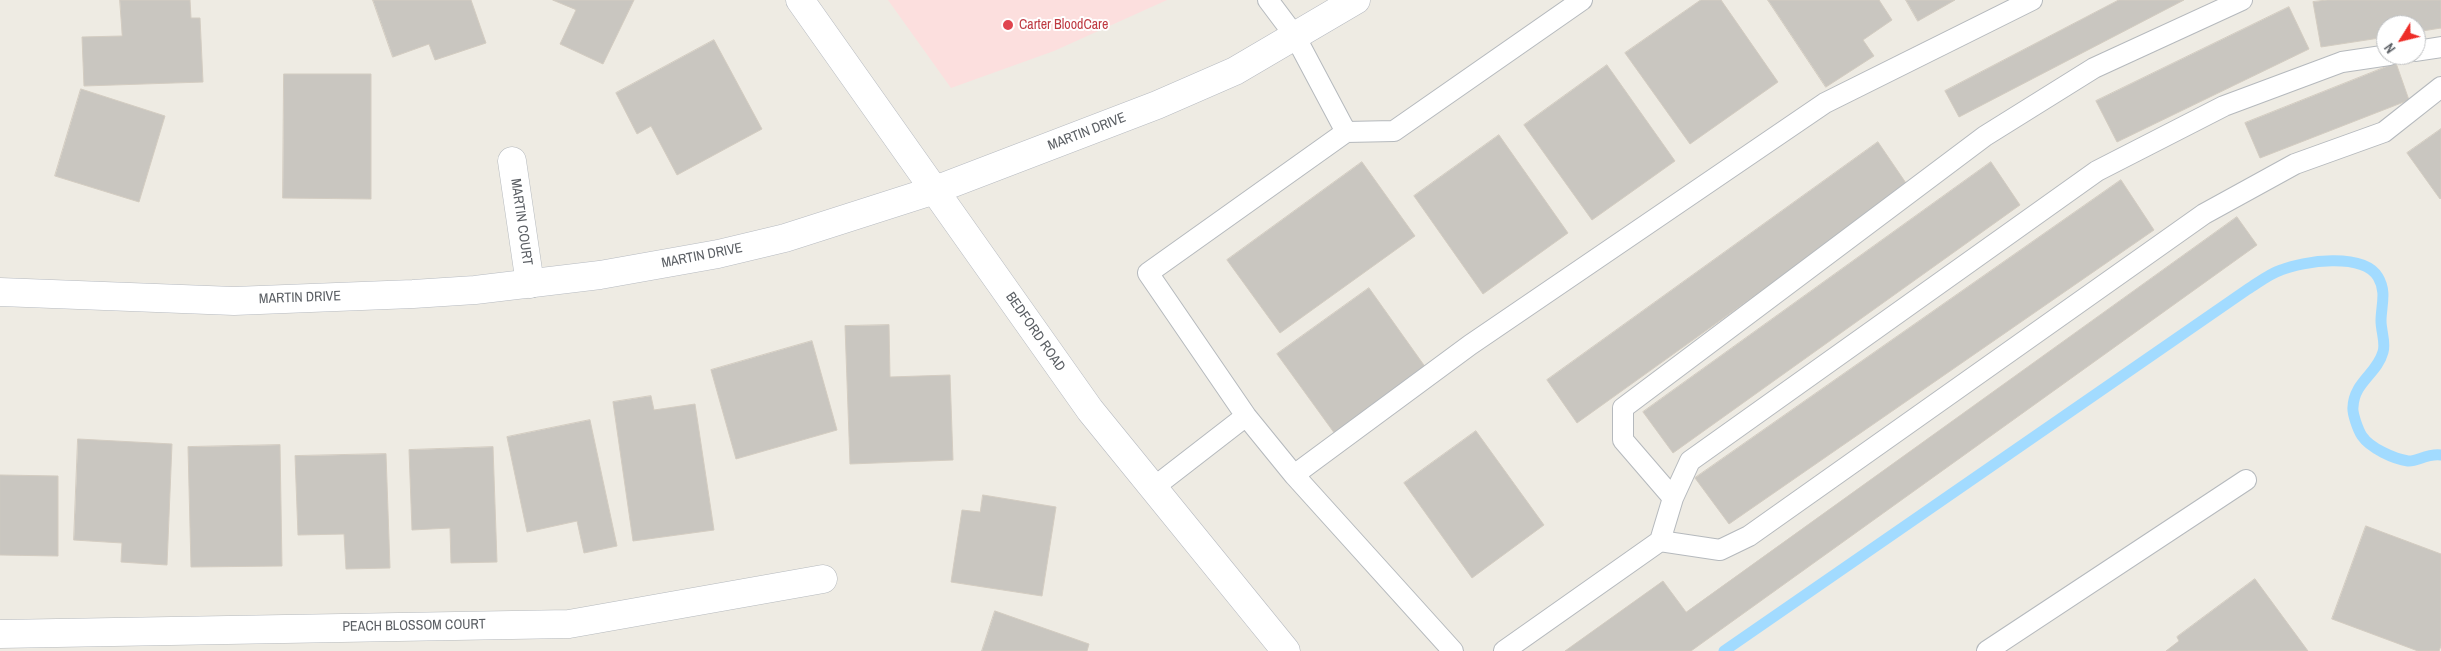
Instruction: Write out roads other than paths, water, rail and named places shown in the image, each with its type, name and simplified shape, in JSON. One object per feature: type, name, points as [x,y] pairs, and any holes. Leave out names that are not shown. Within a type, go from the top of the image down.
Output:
[{"type":"street","name":"BEDFORD ROAD","points":[[800,0],[1079,395],[1286,651]]},
{"type":"street","name":"MARTIN DRIVE","points":[[0,292],[234,301],[475,290],[600,275],[718,254],[785,238],[935,190],[1157,105],[1235,71],[1356,0]]},
{"type":"street","name":"MARTIN COURT","points":[[512,161],[530,284]]},
{"type":"street","name":"PEACH BLOSSOM COURT","points":[[0,634],[569,624],[824,579]]},
{"type":"lane","points":[[1268,0],[1295,36],[1346,132]]},
{"type":"lane","points":[[1453,651],[1294,476],[1246,416],[1148,273],[1346,132],[1394,131],[1561,6],[1582,0]]},
{"type":"lane","points":[[1294,476],[1470,345],[1825,103],[2032,0]]},
{"type":"lane","points":[[1672,498],[1623,440],[1623,408],[1985,136],[2094,68],[2242,0]]},
{"type":"lane","points":[[2426,49],[2441,47]]},
{"type":"lane","points":[[1504,651],[1660,541],[1672,498],[1690,461],[2097,172],[2224,106],[2342,62],[2376,57]]},
{"type":"lane","points":[[1660,541],[1720,550],[1749,536],[2204,214],[2295,164],[2384,132],[2441,87]]},
{"type":"lane","points":[[1154,488],[1246,416]]},
{"type":"lane","points":[[1987,651],[2246,480]]},
{"type":"waterway","points":[[1724,651],[2248,289],[2272,274],[2291,267],[2317,262],[2347,261],[2370,269],[2378,277],[2383,294],[2381,321],[2384,348],[2380,360],[2361,384],[2354,398],[2353,410],[2357,426],[2362,436],[2371,445],[2396,458],[2411,461],[2431,455],[2441,455]]},
{"type":"place","name":"Carter BloodCare","points":[[1008,25]]}]
